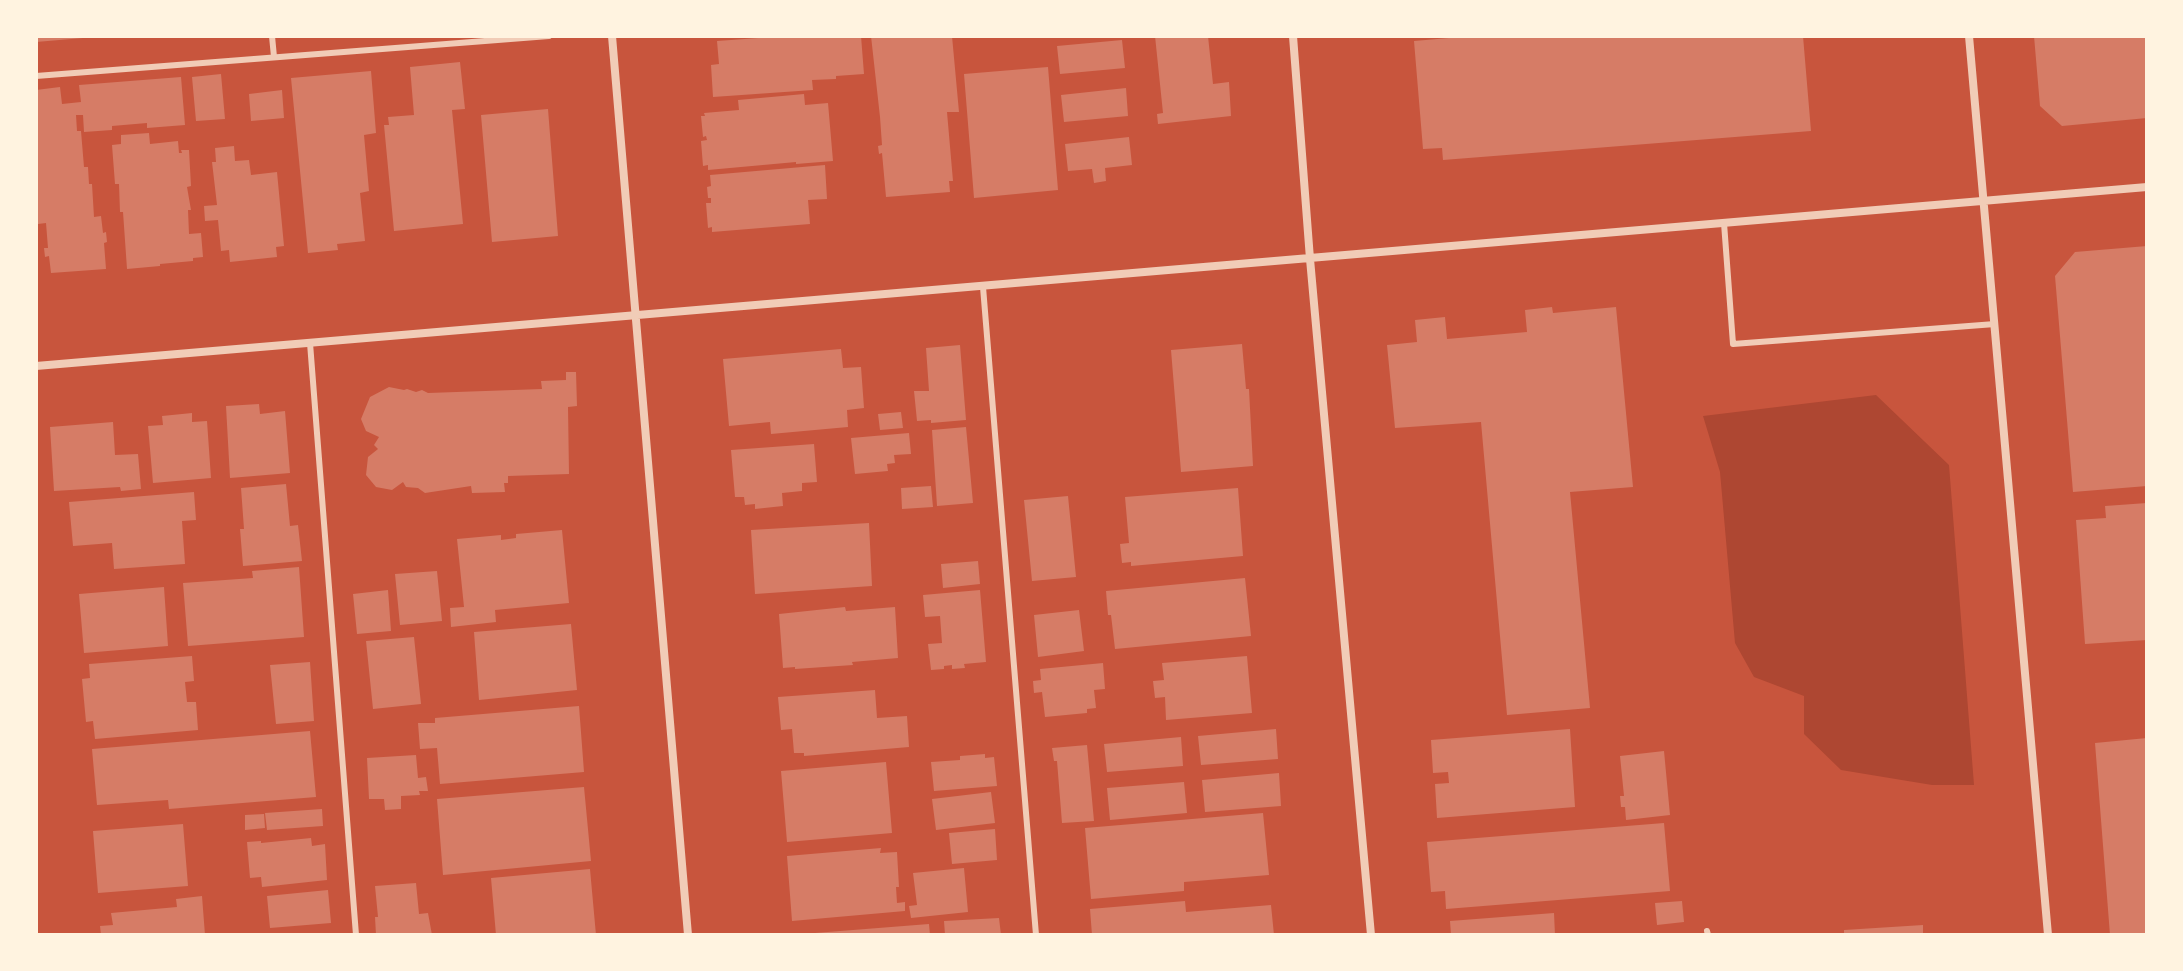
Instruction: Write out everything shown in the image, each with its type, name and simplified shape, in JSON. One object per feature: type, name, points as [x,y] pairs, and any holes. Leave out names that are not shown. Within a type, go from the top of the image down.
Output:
[{"type":"street","points":[[612,36],[688,935]]},
{"type":"street","points":[[1293,36],[1371,935]]},
{"type":"street","points":[[1969,36],[2048,935]]},
{"type":"street","points":[[36,366],[2147,187]]},
{"type":"lane","points":[[272,36],[274,57]]},
{"type":"lane","points":[[36,76],[549,36]]},
{"type":"lane","points":[[1724,223],[1733,344],[1995,324]]},
{"type":"lane","points":[[983,287],[1036,935]]},
{"type":"lane","points":[[310,343],[356,935]]},
{"type":"shaded area","points":[[1876,395],[1949,465],[1974,785],[1932,785],[1841,770],[1804,734],[1804,696],[1754,677],[1735,643],[1720,472],[1703,416]]},
{"type":"building","points":[[36,36],[83,36],[83,38],[36,42]]},
{"type":"building","points":[[786,36],[861,36],[864,74],[812,80],[813,90],[713,97],[711,65],[719,64],[717,41]]},
{"type":"building","points":[[871,36],[952,36],[959,112],[947,112],[953,181],[949,181],[950,192],[886,197],[882,153],[879,154],[878,146],[882,145]]},
{"type":"building","points":[[1155,36],[1208,36],[1213,84],[1229,82],[1231,116],[1158,124],[1157,114],[1163,113]]},
{"type":"building","points":[[1472,36],[1803,36],[1811,131],[1443,160],[1442,148],[1423,149],[1414,41]]},
{"type":"building","points":[[2034,36],[2147,36],[2147,118],[2062,126],[2040,106]]},
{"type":"building","points":[[1122,40],[1125,68],[1060,74],[1057,46]]},
{"type":"building","points":[[460,62],[465,109],[452,110],[463,224],[394,231],[384,125],[389,125],[388,117],[414,115],[410,67]]},
{"type":"building","points":[[1048,67],[1058,190],[974,198],[964,74]]},
{"type":"building","points":[[371,71],[376,133],[364,135],[369,191],[360,193],[365,241],[337,244],[338,250],[308,253],[291,78]]},
{"type":"building","points":[[221,74],[225,119],[196,121],[192,77]]},
{"type":"building","points":[[181,77],[185,125],[147,128],[147,123],[84,132],[83,115],[76,115],[77,131],[81,131],[84,167],[88,167],[89,184],[92,184],[94,217],[101,216],[103,233],[106,232],[106,269],[51,273],[49,256],[45,257],[44,248],[48,248],[46,223],[38,224],[36,207],[36,90],[60,87],[62,104],[81,102],[79,85]]},
{"type":"building","points":[[1126,88],[1128,116],[1064,122],[1061,95]]},
{"type":"building","points":[[282,90],[284,118],[251,121],[249,94]]},
{"type":"building","points":[[804,94],[805,105],[828,103],[833,161],[708,170],[708,165],[703,166],[701,141],[707,140],[706,136],[703,137],[701,116],[705,116],[704,113],[739,110],[738,100]]},
{"type":"building","points":[[548,109],[558,236],[492,242],[481,115]]},
{"type":"building","points":[[149,133],[150,144],[178,141],[179,153],[189,150],[189,234],[201,233],[203,257],[127,269],[123,212],[120,212],[119,184],[115,184],[112,145],[121,144],[121,135]]},
{"type":"building","points":[[1129,137],[1132,165],[1105,168],[1106,181],[1094,183],[1092,169],[1068,171],[1065,144]]},
{"type":"building","points":[[234,146],[235,161],[249,160],[251,175],[277,172],[284,246],[276,247],[277,257],[230,262],[229,250],[221,251],[218,220],[205,221],[204,206],[217,205],[212,162],[216,162],[215,148]]},
{"type":"building","points":[[825,165],[827,199],[808,200],[810,224],[712,232],[712,227],[708,228],[706,203],[711,203],[707,187],[711,186],[710,175]]},
{"type":"building","points":[[2147,246],[2147,486],[2073,492],[2055,276],[2075,252]]},
{"type":"building","points":[[1552,307],[1553,313],[1616,307],[1633,487],[1570,492],[1590,708],[1507,715],[1481,422],[1395,428],[1387,345],[1417,342],[1415,320],[1445,317],[1447,339],[1527,332],[1525,310]]},
{"type":"building","points":[[1242,344],[1246,389],[1249,389],[1253,466],[1181,472],[1171,350]]},
{"type":"building","points":[[960,345],[966,420],[917,421],[914,391],[929,391],[926,348]]},
{"type":"building","points":[[841,349],[843,368],[861,367],[864,408],[847,410],[848,427],[771,434],[770,422],[729,426],[723,359]]},
{"type":"building","points":[[566,372],[576,372],[577,406],[568,407],[569,474],[508,476],[508,483],[504,483],[505,492],[472,493],[471,486],[425,493],[418,488],[406,487],[403,482],[392,490],[376,487],[366,475],[368,457],[378,449],[374,445],[379,437],[366,431],[361,419],[370,397],[389,387],[428,393],[542,389],[541,381],[566,380]]},
{"type":"building","points":[[259,404],[260,414],[285,411],[290,473],[230,478],[226,406]]},
{"type":"building","points":[[901,412],[903,428],[880,430],[878,414]]},
{"type":"building","points":[[192,413],[192,422],[207,421],[211,478],[153,483],[148,426],[163,425],[162,416]]},
{"type":"building","points":[[113,422],[115,455],[138,454],[141,489],[121,491],[120,487],[54,491],[50,427]]},
{"type":"building","points":[[966,427],[973,503],[937,506],[932,430]]},
{"type":"building","points":[[909,433],[911,454],[894,455],[895,463],[887,464],[888,471],[855,474],[851,438]]},
{"type":"building","points":[[814,444],[817,482],[802,483],[802,491],[782,493],[783,506],[755,509],[755,504],[745,505],[744,497],[735,497],[731,450]]},
{"type":"building","points":[[286,484],[290,526],[298,525],[302,561],[243,566],[241,488]]},
{"type":"building","points":[[931,486],[933,507],[902,509],[901,488]]},
{"type":"building","points":[[1238,488],[1243,556],[1131,566],[1131,562],[1122,563],[1120,544],[1129,543],[1125,497]]},
{"type":"building","points":[[194,492],[196,520],[182,521],[185,564],[114,569],[112,543],[73,546],[69,502]]},
{"type":"building","points":[[1068,496],[1076,577],[1032,581],[1024,500]]},
{"type":"building","points":[[2147,503],[2147,640],[2085,644],[2076,520],[2106,518],[2105,506]]},
{"type":"building","points":[[869,523],[872,586],[755,594],[751,530]]},
{"type":"building","points":[[562,530],[569,603],[495,610],[496,622],[451,627],[450,608],[464,607],[457,539],[501,535],[501,540],[516,538],[516,534]]},
{"type":"building","points":[[978,561],[980,584],[943,588],[941,564]]},
{"type":"building","points":[[299,567],[304,637],[188,646],[183,583],[253,578],[252,571]]},
{"type":"building","points":[[437,571],[442,621],[400,625],[395,574]]},
{"type":"building","points":[[1245,578],[1251,636],[1115,649],[1106,591]]},
{"type":"building","points":[[164,587],[168,646],[84,653],[79,594]]},
{"type":"building","points":[[388,590],[391,631],[357,634],[353,594]]},
{"type":"building","points":[[980,590],[986,662],[964,664],[965,668],[952,669],[952,665],[931,670],[928,644],[942,643],[940,616],[925,617],[923,595]]},
{"type":"building","points":[[845,607],[846,611],[895,607],[898,658],[852,662],[853,665],[783,668],[779,614]]},
{"type":"building","points":[[1079,610],[1084,651],[1038,657],[1034,615]]},
{"type":"building","points":[[571,624],[577,690],[479,700],[474,632]]},
{"type":"building","points":[[414,637],[421,704],[373,709],[366,641]]},
{"type":"building","points":[[192,656],[194,681],[185,682],[187,702],[196,702],[198,730],[95,739],[93,721],[86,722],[82,679],[90,678],[89,664]]},
{"type":"building","points":[[1247,656],[1252,713],[1166,720],[1165,697],[1155,698],[1153,681],[1164,680],[1162,663]]},
{"type":"building","points":[[310,662],[314,721],[276,724],[270,665]]},
{"type":"building","points":[[1103,663],[1105,689],[1094,690],[1096,708],[1087,709],[1087,713],[1045,717],[1042,692],[1034,693],[1033,681],[1041,680],[1040,669]]},
{"type":"building","points":[[875,690],[877,718],[907,716],[909,747],[804,756],[804,753],[794,753],[792,729],[781,730],[778,697]]},
{"type":"building","points":[[579,706],[584,772],[440,784],[437,748],[420,749],[418,723],[435,723],[435,718]]},
{"type":"building","points":[[1276,729],[1278,759],[1201,765],[1198,736]]},
{"type":"building","points":[[1570,729],[1575,807],[1437,818],[1435,784],[1449,783],[1448,772],[1433,773],[1431,740]]},
{"type":"building","points":[[310,731],[316,797],[169,809],[168,800],[97,805],[92,749]]},
{"type":"building","points":[[1181,737],[1183,766],[1107,772],[1104,744]]},
{"type":"building","points":[[2147,738],[2147,935],[2110,935],[2095,743]]},
{"type":"building","points":[[1087,745],[1094,821],[1062,823],[1057,761],[1054,761],[1052,748]]},
{"type":"building","points":[[1664,751],[1670,815],[1626,820],[1625,807],[1621,807],[1620,796],[1624,796],[1620,756]]},
{"type":"building","points":[[985,754],[985,758],[994,757],[997,786],[934,791],[931,762]]},
{"type":"building","points":[[416,755],[418,778],[426,777],[428,791],[419,791],[420,795],[401,796],[401,809],[385,810],[384,799],[369,799],[367,758]]},
{"type":"building","points":[[886,762],[892,833],[787,842],[781,771]]},
{"type":"building","points":[[1279,773],[1281,806],[1205,812],[1202,780]]},
{"type":"building","points":[[1184,782],[1187,813],[1110,820],[1107,788]]},
{"type":"building","points":[[584,787],[591,861],[443,875],[437,799]]},
{"type":"building","points":[[991,792],[995,823],[936,830],[932,799]]},
{"type":"building","points":[[322,809],[323,826],[267,830],[265,813]]},
{"type":"building","points":[[1263,813],[1269,875],[1184,882],[1184,891],[1091,899],[1085,828]]},
{"type":"building","points":[[264,814],[265,828],[245,830],[245,815]]},
{"type":"building","points":[[1664,823],[1670,891],[1446,909],[1445,891],[1431,892],[1427,842]]},
{"type":"building","points":[[183,824],[188,886],[98,893],[93,831]]},
{"type":"building","points":[[995,829],[997,860],[952,864],[949,833]]},
{"type":"building","points":[[311,838],[312,846],[325,844],[327,880],[262,887],[261,877],[250,878],[247,842]]},
{"type":"building","points":[[881,848],[880,853],[897,852],[897,903],[905,902],[905,911],[792,921],[787,856]]},
{"type":"building","points":[[964,868],[968,912],[911,918],[909,906],[917,905],[913,873]]},
{"type":"building","points":[[590,869],[596,935],[496,935],[491,878]]},
{"type":"building","points":[[416,883],[419,914],[428,913],[432,935],[376,935],[375,886]]},
{"type":"building","points":[[328,890],[331,923],[270,928],[267,896]]},
{"type":"building","points":[[202,896],[205,935],[101,935],[100,926],[113,925],[111,913],[177,907],[176,899]]},
{"type":"building","points":[[1185,901],[1186,912],[1271,905],[1274,935],[1092,935],[1090,909]]},
{"type":"building","points":[[1682,901],[1684,922],[1657,925],[1655,903]]},
{"type":"building","points":[[1554,913],[1555,935],[1451,935],[1450,921]]},
{"type":"building","points":[[999,918],[1001,935],[945,935],[944,921]]},
{"type":"building","points":[[929,924],[930,935],[815,935],[815,933]]},
{"type":"building","points":[[1923,925],[1923,935],[1844,935],[1844,930]]}]
